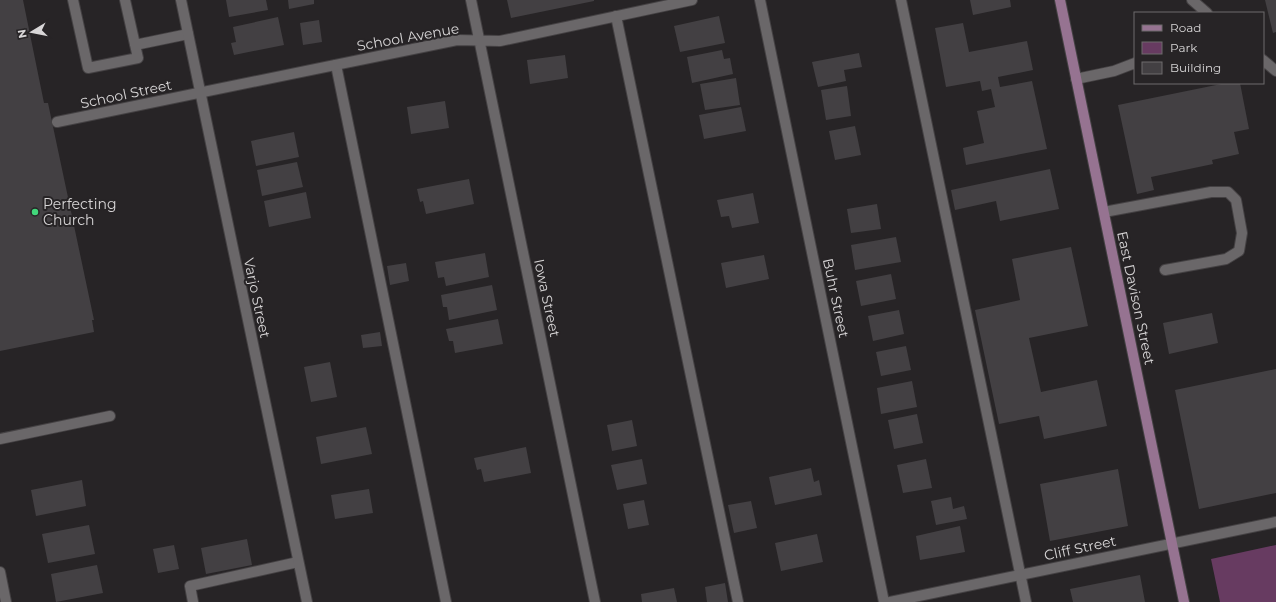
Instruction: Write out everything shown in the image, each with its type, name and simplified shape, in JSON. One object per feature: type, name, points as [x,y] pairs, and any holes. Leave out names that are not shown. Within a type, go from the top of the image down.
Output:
[{"type":"main road","name":"East Davison Street","points":[[1060,0],[1184,602]]},
{"type":"street","points":[[73,0],[88,68],[138,58],[125,0]]},
{"type":"street","name":"Varjo Street","points":[[181,0],[307,602]]},
{"type":"street","name":"Iowa Street","points":[[471,0],[595,602]]},
{"type":"street","name":"School Avenue","points":[[200,93],[457,40],[500,41],[692,0]]},
{"type":"street","name":"Buhr Street","points":[[760,0],[884,602]]},
{"type":"street","points":[[901,0],[1026,602]]},
{"type":"street","points":[[1192,0],[1206,12]]},
{"type":"street","points":[[616,16],[738,602]]},
{"type":"street","points":[[135,45],[188,34]]},
{"type":"street","points":[[1264,61],[1276,72]]},
{"type":"street","points":[[1076,79],[1114,71],[1134,64]]},
{"type":"street","points":[[336,65],[446,602]]},
{"type":"street","name":"School Street","points":[[57,122],[200,93]]},
{"type":"street","points":[[1104,212],[1211,192],[1228,192],[1236,200],[1242,233],[1239,251],[1226,259],[1165,270]]},
{"type":"street","points":[[0,438],[110,416]]},
{"type":"street","name":"Cliff Street","points":[[890,602],[1276,522]]},
{"type":"street","points":[[194,602],[190,586],[298,562]]},
{"type":"street","points":[[0,574],[6,602]]},
{"type":"green space","points":[[1276,545],[1276,602],[1220,602],[1211,559]]},
{"type":"building","name":"Perfecting Church","points":[[0,0],[23,0],[44,103],[48,103],[94,320],[92,320],[94,332],[0,351]]},
{"type":"building","points":[[226,0],[266,0],[268,10],[229,17]]},
{"type":"building","points":[[288,0],[314,0],[314,4],[289,9]]},
{"type":"building","points":[[507,0],[594,0],[594,1],[511,18]]},
{"type":"building","points":[[970,0],[1010,0],[1011,7],[973,15]]},
{"type":"building","points":[[1265,0],[1276,0],[1276,32],[1273,33]]},
{"type":"building","points":[[719,16],[725,43],[680,52],[674,26]]},
{"type":"building","points":[[278,17],[284,45],[234,55],[231,43],[236,42],[233,27]]},
{"type":"building","points":[[319,20],[322,42],[303,45],[300,23]]},
{"type":"building","points":[[963,23],[969,52],[1027,41],[1033,70],[998,77],[1000,87],[1032,81],[1047,149],[966,165],[963,148],[984,143],[977,111],[995,107],[991,89],[982,91],[980,81],[946,87],[935,28]]},
{"type":"building","points":[[722,50],[724,59],[730,58],[733,74],[692,83],[687,57]]},
{"type":"building","points":[[859,53],[862,67],[844,70],[846,81],[818,87],[812,62]]},
{"type":"building","points":[[565,55],[568,78],[530,84],[527,60]]},
{"type":"building","points":[[736,78],[740,105],[705,110],[700,84]]},
{"type":"building","points":[[1221,84],[1240,84],[1249,129],[1234,132],[1239,154],[1212,160],[1213,164],[1151,177],[1154,190],[1137,194],[1118,105]]},
{"type":"building","points":[[847,86],[851,116],[826,120],[821,90]]},
{"type":"building","points":[[445,101],[449,128],[411,134],[407,107]]},
{"type":"building","points":[[741,107],[746,131],[704,139],[699,115]]},
{"type":"building","points":[[855,126],[861,155],[835,160],[829,131]]},
{"type":"building","points":[[294,132],[299,157],[256,166],[251,141]]},
{"type":"building","points":[[297,162],[303,187],[262,196],[257,170]]},
{"type":"building","points":[[1050,169],[1059,209],[1000,221],[996,201],[955,210],[951,190]]},
{"type":"building","points":[[469,179],[474,204],[426,214],[423,201],[420,202],[417,189]]},
{"type":"building","points":[[306,192],[311,218],[269,227],[264,201]]},
{"type":"building","points":[[753,193],[759,223],[732,228],[729,216],[721,217],[717,200]]},
{"type":"building","points":[[877,204],[881,229],[851,233],[847,209]]},
{"type":"building","points":[[896,237],[901,262],[855,270],[851,245]]},
{"type":"building","points":[[1071,247],[1088,326],[1029,338],[1041,392],[1097,380],[1107,426],[1044,439],[1039,416],[999,424],[975,310],[1020,300],[1012,259]]},
{"type":"building","points":[[485,253],[489,277],[446,286],[444,277],[438,278],[435,262]]},
{"type":"building","points":[[764,255],[769,279],[726,288],[721,263]]},
{"type":"building","points":[[406,263],[409,281],[390,285],[387,266]]},
{"type":"building","points":[[891,274],[896,299],[861,306],[856,281]]},
{"type":"building","points":[[492,285],[497,310],[449,320],[447,307],[443,307],[441,295]]},
{"type":"building","points":[[899,310],[904,334],[873,341],[868,316]]},
{"type":"building","points":[[1212,313],[1218,343],[1169,354],[1163,323]]},
{"type":"building","points":[[498,319],[503,344],[455,353],[453,341],[449,341],[446,329]]},
{"type":"building","points":[[380,332],[382,346],[363,348],[361,335]]},
{"type":"building","points":[[906,346],[911,370],[881,376],[876,352]]},
{"type":"building","points":[[330,362],[337,397],[311,402],[304,367]]},
{"type":"building","points":[[1276,369],[1276,493],[1199,509],[1175,390]]},
{"type":"building","points":[[912,381],[917,407],[881,414],[877,388]]},
{"type":"building","points":[[917,414],[923,443],[894,449],[888,420]]},
{"type":"building","points":[[632,420],[637,446],[612,451],[607,425]]},
{"type":"building","points":[[366,427],[372,454],[321,464],[316,437]]},
{"type":"building","points":[[526,447],[531,473],[484,482],[481,469],[477,470],[474,458]]},
{"type":"building","points":[[642,459],[647,484],[617,490],[611,465]]},
{"type":"building","points":[[926,459],[932,488],[903,493],[897,465]]},
{"type":"building","points":[[811,468],[814,482],[819,480],[822,495],[775,505],[769,477]]},
{"type":"building","points":[[1118,469],[1128,526],[1050,541],[1040,484]]},
{"type":"building","points":[[82,480],[86,506],[36,516],[31,490]]},
{"type":"building","points":[[369,489],[373,513],[335,519],[331,495]]},
{"type":"building","points":[[951,497],[953,509],[964,506],[967,519],[936,525],[931,501]]},
{"type":"building","points":[[644,500],[649,525],[628,529],[623,504]]},
{"type":"building","points":[[751,501],[757,528],[734,533],[728,505]]},
{"type":"building","points":[[89,525],[95,554],[48,563],[42,534]]},
{"type":"building","points":[[960,526],[965,552],[920,560],[916,536]]},
{"type":"building","points":[[817,534],[823,562],[781,571],[775,543]]},
{"type":"building","points":[[247,539],[252,565],[206,574],[201,548]]},
{"type":"building","points":[[174,545],[179,569],[158,573],[153,549]]},
{"type":"building","points":[[97,565],[103,593],[56,602],[51,574]]},
{"type":"building","points":[[1140,575],[1145,602],[1073,602],[1070,589]]},
{"type":"building","points":[[725,583],[728,602],[707,602],[705,587]]},
{"type":"building","points":[[674,588],[677,602],[642,602],[641,594]]},
{"type":"place","name":"Perfecting Church","points":[[35,212]]}]
